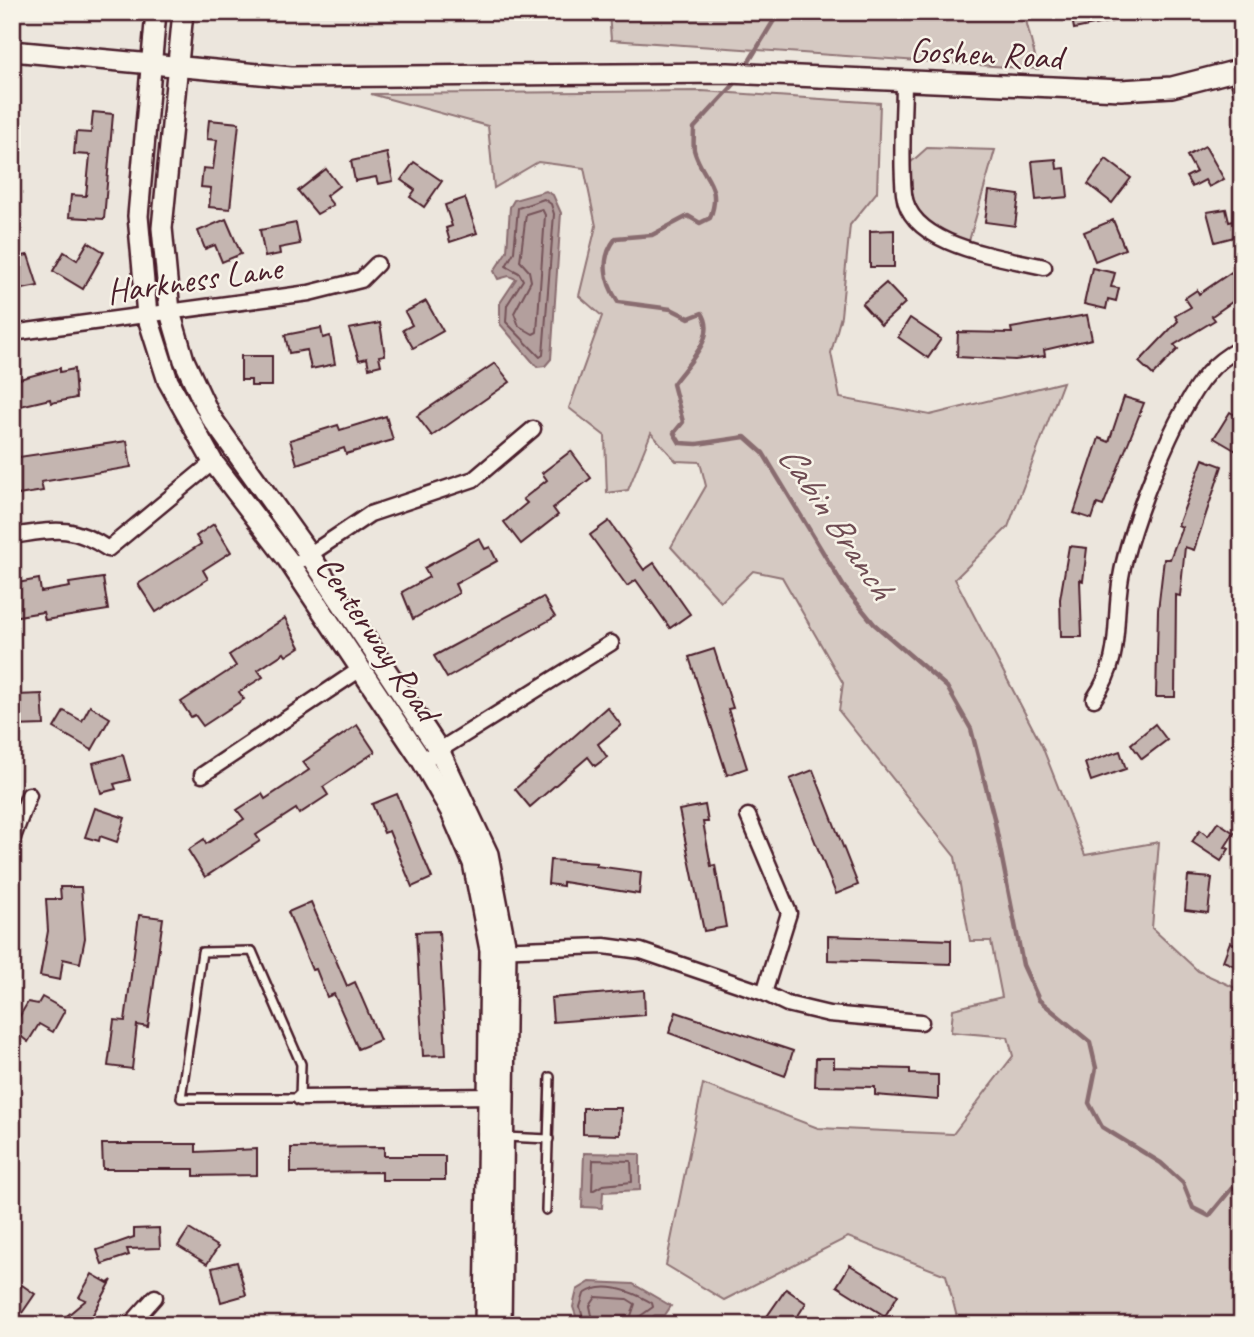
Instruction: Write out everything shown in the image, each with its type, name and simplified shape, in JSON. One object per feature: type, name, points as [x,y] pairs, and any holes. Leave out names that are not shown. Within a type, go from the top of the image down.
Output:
[{"type":"street","name":"Centerway Road","points":[[156,12],[138,216],[147,315],[168,381],[213,462],[292,565],[422,761],[450,810],[473,863],[498,950]]},
{"type":"street","name":"Centerway Road","points":[[183,12],[162,228],[170,312],[184,360],[210,416],[309,554],[439,750],[488,854],[498,950],[496,1137],[501,1325]]},
{"type":"street","name":"Goshen Road","points":[[12,51],[327,79],[581,72],[727,73],[1140,90],[1183,85],[1239,70]]},
{"type":"street","points":[[1239,70],[1242,92]]},
{"type":"street","points":[[904,80],[904,197],[915,220],[932,235],[954,244],[1044,267]]},
{"type":"street","name":"Harkness Lane","points":[[12,333],[333,288],[361,280],[377,264]]},
{"type":"street","points":[[1094,699],[1107,681],[1115,656],[1121,579],[1130,537],[1184,408],[1208,372],[1242,347]]},
{"type":"street","points":[[292,565],[370,514],[474,479],[533,429]]},
{"type":"street","points":[[12,536],[64,529],[86,535],[108,549],[213,462]]},
{"type":"street","points":[[422,761],[611,643]]},
{"type":"street","points":[[202,775],[362,668]]},
{"type":"street","points":[[12,840],[29,796]]},
{"type":"street","points":[[748,816],[789,913],[764,993]]},
{"type":"street","points":[[498,950],[604,946],[641,951],[764,993],[787,1004],[829,1014],[921,1021]]},
{"type":"street","points":[[300,1098],[496,1096]]},
{"type":"street","name":"Centerway Road","points":[[485,1325],[496,1137]]},
{"type":"street","points":[[130,1325],[155,1297]]},
{"type":"lane","points":[[252,951],[301,1064],[300,1098],[181,1098],[202,952],[252,951]]},
{"type":"lane","points":[[546,1210],[550,1077]]},
{"type":"lane","points":[[496,1137],[549,1139]]},
{"type":"shaded area","points":[[609,12],[1024,12],[1038,69],[611,40]]},
{"type":"shaded area","points":[[702,91],[880,103],[877,192],[850,225],[841,316],[831,353],[840,398],[930,415],[1063,382],[1008,527],[955,579],[1042,746],[1085,855],[1159,842],[1152,928],[1198,971],[1242,991],[1242,1325],[959,1325],[946,1275],[848,1237],[724,1300],[666,1265],[703,1084],[818,1128],[953,1134],[1013,1056],[1008,1037],[951,1032],[953,1009],[1002,997],[991,941],[970,941],[955,857],[839,711],[843,683],[782,577],[753,571],[721,602],[671,547],[706,486],[700,462],[676,461],[651,433],[628,490],[607,493],[605,436],[569,408],[602,316],[579,296],[596,226],[584,168],[538,162],[494,188],[488,126],[371,94]]},
{"type":"shaded area","points":[[927,148],[995,150],[969,241],[930,224],[916,206],[909,164]]},
{"type":"water","points":[[546,191],[553,195],[561,213],[551,359],[545,366],[537,367],[500,324],[500,303],[516,279],[509,276],[498,279],[494,271],[507,251],[510,207],[514,200]]},
{"type":"water","points":[[584,1153],[640,1154],[640,1190],[603,1192],[602,1208],[582,1207]]},
{"type":"water","points":[[590,1282],[633,1284],[671,1306],[665,1315],[655,1315],[640,1325],[579,1325],[573,1307],[577,1290]]},
{"type":"building","points":[[1071,12],[1127,12],[1128,18],[1074,29]]},
{"type":"building","points":[[93,112],[113,114],[104,219],[69,217],[71,195],[86,196],[90,155],[74,154],[76,132],[91,133]]},
{"type":"building","points":[[209,120],[239,123],[230,209],[209,207],[211,188],[201,187],[203,168],[213,169],[217,140],[207,139]]},
{"type":"building","points":[[1205,146],[1224,179],[1209,187],[1205,180],[1192,187],[1186,177],[1196,172],[1187,156]]},
{"type":"building","points":[[387,153],[393,181],[378,184],[376,177],[355,181],[351,161]]},
{"type":"building","points":[[1056,159],[1057,169],[1065,168],[1068,197],[1036,200],[1032,161]]},
{"type":"building","points":[[1106,159],[1131,178],[1112,203],[1088,184]]},
{"type":"building","points":[[414,162],[442,181],[424,207],[410,197],[415,190],[401,180]]},
{"type":"building","points":[[326,169],[339,186],[326,196],[333,205],[317,214],[298,191]]},
{"type":"building","points":[[989,191],[1019,195],[1015,226],[985,222]]},
{"type":"building","points":[[465,198],[477,233],[450,242],[446,228],[452,226],[445,205]]},
{"type":"building","points":[[1226,209],[1229,222],[1234,221],[1238,236],[1215,242],[1207,212]]},
{"type":"building","points":[[226,219],[241,254],[222,262],[215,245],[205,249],[198,231]]},
{"type":"building","points":[[1113,220],[1125,249],[1095,261],[1084,232]]},
{"type":"building","points":[[296,223],[300,244],[279,248],[280,254],[265,257],[260,230]]},
{"type":"building","points":[[894,230],[894,267],[870,267],[870,231]]},
{"type":"building","points":[[88,242],[104,252],[83,289],[53,271],[64,252],[77,260]]},
{"type":"building","points":[[28,255],[38,286],[12,291],[12,258]]},
{"type":"building","points":[[1242,265],[1242,295],[1212,316],[1215,320],[1174,345],[1178,349],[1153,375],[1139,362],[1178,321],[1175,316],[1191,307],[1185,298],[1197,290],[1199,294]]},
{"type":"building","points":[[1092,268],[1115,273],[1111,287],[1119,288],[1116,301],[1108,299],[1106,309],[1084,304]]},
{"type":"building","points":[[886,283],[905,303],[881,325],[862,304]]},
{"type":"building","points":[[426,301],[443,331],[413,348],[403,330],[412,325],[405,312]]},
{"type":"building","points":[[1087,315],[1092,339],[1044,350],[1045,356],[1015,360],[957,357],[958,332],[1012,333],[1011,328]]},
{"type":"building","points":[[910,318],[941,339],[928,358],[898,337]]},
{"type":"building","points":[[380,323],[385,355],[379,356],[381,365],[369,368],[367,358],[359,360],[349,329]]},
{"type":"building","points":[[321,328],[323,338],[330,336],[335,364],[311,369],[307,350],[289,353],[285,335]]},
{"type":"building","points":[[241,356],[272,356],[272,386],[251,386],[251,380],[241,380]]},
{"type":"building","points":[[495,363],[510,382],[432,436],[417,416]]},
{"type":"building","points":[[60,368],[60,372],[74,369],[76,398],[51,403],[50,399],[12,408],[12,381]]},
{"type":"building","points":[[1124,397],[1144,403],[1103,506],[1097,504],[1092,519],[1074,513],[1099,438],[1109,442]]},
{"type":"building","points":[[1230,412],[1242,419],[1242,445],[1238,452],[1214,438]]},
{"type":"building","points":[[386,416],[393,440],[346,454],[344,448],[297,464],[290,440],[338,425],[340,430]]},
{"type":"building","points":[[127,441],[131,467],[41,482],[43,491],[12,496],[12,458]]},
{"type":"building","points":[[571,451],[591,478],[553,508],[558,515],[521,544],[504,522],[527,503],[523,499],[547,480],[542,473]]},
{"type":"building","points":[[1203,459],[1222,466],[1194,550],[1185,547],[1180,596],[1176,595],[1175,697],[1156,697],[1158,610],[1164,559],[1170,559],[1182,527],[1178,525]]},
{"type":"building","points":[[609,521],[644,570],[654,563],[690,614],[670,628],[636,580],[627,586],[590,535]]},
{"type":"building","points":[[214,524],[231,552],[203,570],[208,579],[156,612],[138,584],[201,544],[196,536]]},
{"type":"building","points":[[479,538],[485,549],[490,547],[497,561],[455,584],[459,593],[413,619],[402,592],[429,577],[424,568]]},
{"type":"building","points":[[1069,546],[1087,548],[1083,581],[1080,580],[1082,637],[1061,637],[1060,599]]},
{"type":"building","points":[[103,578],[108,610],[45,620],[43,612],[12,617],[12,584],[39,579],[41,592],[70,587],[69,583]]},
{"type":"building","points":[[543,597],[555,617],[447,678],[434,656]]},
{"type":"building","points":[[285,618],[300,647],[286,656],[284,653],[258,670],[263,677],[239,692],[244,699],[203,726],[195,715],[191,717],[181,702],[236,666],[229,655]]},
{"type":"building","points":[[714,649],[733,708],[728,709],[747,768],[727,775],[689,657]]},
{"type":"building","points":[[42,694],[44,725],[13,726],[16,695]]},
{"type":"building","points":[[90,706],[110,718],[92,750],[54,728],[64,711],[82,721]]},
{"type":"building","points":[[607,707],[621,725],[598,744],[607,757],[595,766],[588,757],[530,807],[515,789]]},
{"type":"building","points":[[1155,724],[1167,740],[1142,759],[1131,744]]},
{"type":"building","points":[[357,725],[375,752],[323,787],[328,795],[299,814],[296,809],[256,835],[260,841],[205,877],[188,850],[204,839],[206,844],[244,819],[237,810],[262,794],[265,799],[309,770],[303,762]]},
{"type":"building","points":[[1120,751],[1126,769],[1091,781],[1085,763]]},
{"type":"building","points":[[123,755],[130,780],[114,784],[116,789],[101,793],[93,763]]},
{"type":"building","points":[[813,770],[858,885],[836,894],[790,779]]},
{"type":"building","points":[[397,794],[432,878],[412,887],[389,831],[384,833],[372,804]]},
{"type":"building","points":[[705,805],[708,822],[703,822],[711,866],[715,865],[726,927],[704,931],[679,810]]},
{"type":"building","points":[[95,808],[125,818],[117,842],[100,836],[99,841],[85,837]]},
{"type":"building","points":[[1218,822],[1234,833],[1225,847],[1229,849],[1221,861],[1192,842],[1200,830],[1208,836]]},
{"type":"building","points":[[550,860],[597,863],[596,866],[641,872],[639,894],[563,882],[563,886],[548,884]]},
{"type":"building","points":[[1188,876],[1212,878],[1208,913],[1185,910]]},
{"type":"building","points":[[60,887],[81,887],[85,938],[80,963],[63,959],[60,980],[40,976],[48,931],[46,899],[61,899]]},
{"type":"building","points":[[311,902],[347,986],[355,982],[380,1040],[358,1049],[334,994],[327,997],[316,969],[312,970],[288,912]]},
{"type":"building","points":[[139,915],[163,918],[148,1027],[137,1025],[132,1069],[108,1066],[114,1020],[125,1021]]},
{"type":"building","points":[[439,931],[446,1055],[423,1056],[416,932]]},
{"type":"building","points":[[828,936],[951,940],[951,964],[828,960]]},
{"type":"building","points":[[1230,942],[1242,947],[1242,969],[1223,961]]},
{"type":"building","points":[[644,990],[645,1015],[553,1022],[551,998]]},
{"type":"building","points":[[42,997],[65,1010],[53,1032],[39,1024],[28,1042],[12,1029],[28,1002],[38,1004]]},
{"type":"building","points":[[676,1012],[793,1051],[785,1076],[669,1033]]},
{"type":"building","points":[[816,1058],[834,1058],[834,1067],[910,1069],[910,1074],[938,1075],[938,1100],[875,1095],[875,1087],[815,1086]]},
{"type":"building","points":[[583,1108],[621,1108],[620,1135],[583,1134]]},
{"type":"building","points":[[102,1144],[196,1144],[196,1152],[257,1149],[257,1175],[194,1176],[194,1169],[103,1169]]},
{"type":"building","points":[[384,1147],[384,1156],[445,1156],[445,1180],[382,1180],[382,1172],[291,1173],[291,1148]]},
{"type":"building","points":[[159,1228],[160,1248],[127,1249],[129,1255],[102,1264],[97,1250],[134,1237],[134,1229]]},
{"type":"building","points":[[189,1229],[218,1247],[207,1264],[178,1246]]},
{"type":"building","points":[[237,1262],[246,1295],[221,1302],[212,1268]]},
{"type":"building","points":[[850,1265],[898,1295],[885,1316],[837,1286]]},
{"type":"building","points":[[92,1274],[108,1283],[112,1280],[91,1318],[97,1325],[56,1325],[86,1300],[79,1297]]},
{"type":"building","points":[[22,1285],[35,1294],[20,1316],[12,1311],[12,1288],[18,1291]]},
{"type":"building","points":[[786,1289],[806,1303],[792,1325],[761,1325]]},
{"type":"waterway","name":"Cabin Branch","points":[[745,68],[779,12]]},
{"type":"waterway","name":"Cabin Branch","points":[[739,79],[694,128],[694,150],[713,189],[710,218],[700,223],[688,216],[652,235],[616,238],[606,262],[607,278],[618,302],[671,309],[689,318],[702,313],[706,322],[704,341],[673,384],[683,422],[674,433],[680,443],[697,444],[745,437],[763,453],[844,587],[874,624],[947,687],[971,729],[994,818],[1023,965],[1039,1000],[1090,1042],[1096,1068],[1089,1103],[1102,1127],[1161,1163],[1183,1183],[1193,1208],[1209,1216],[1232,1188],[1242,1188]]}]
